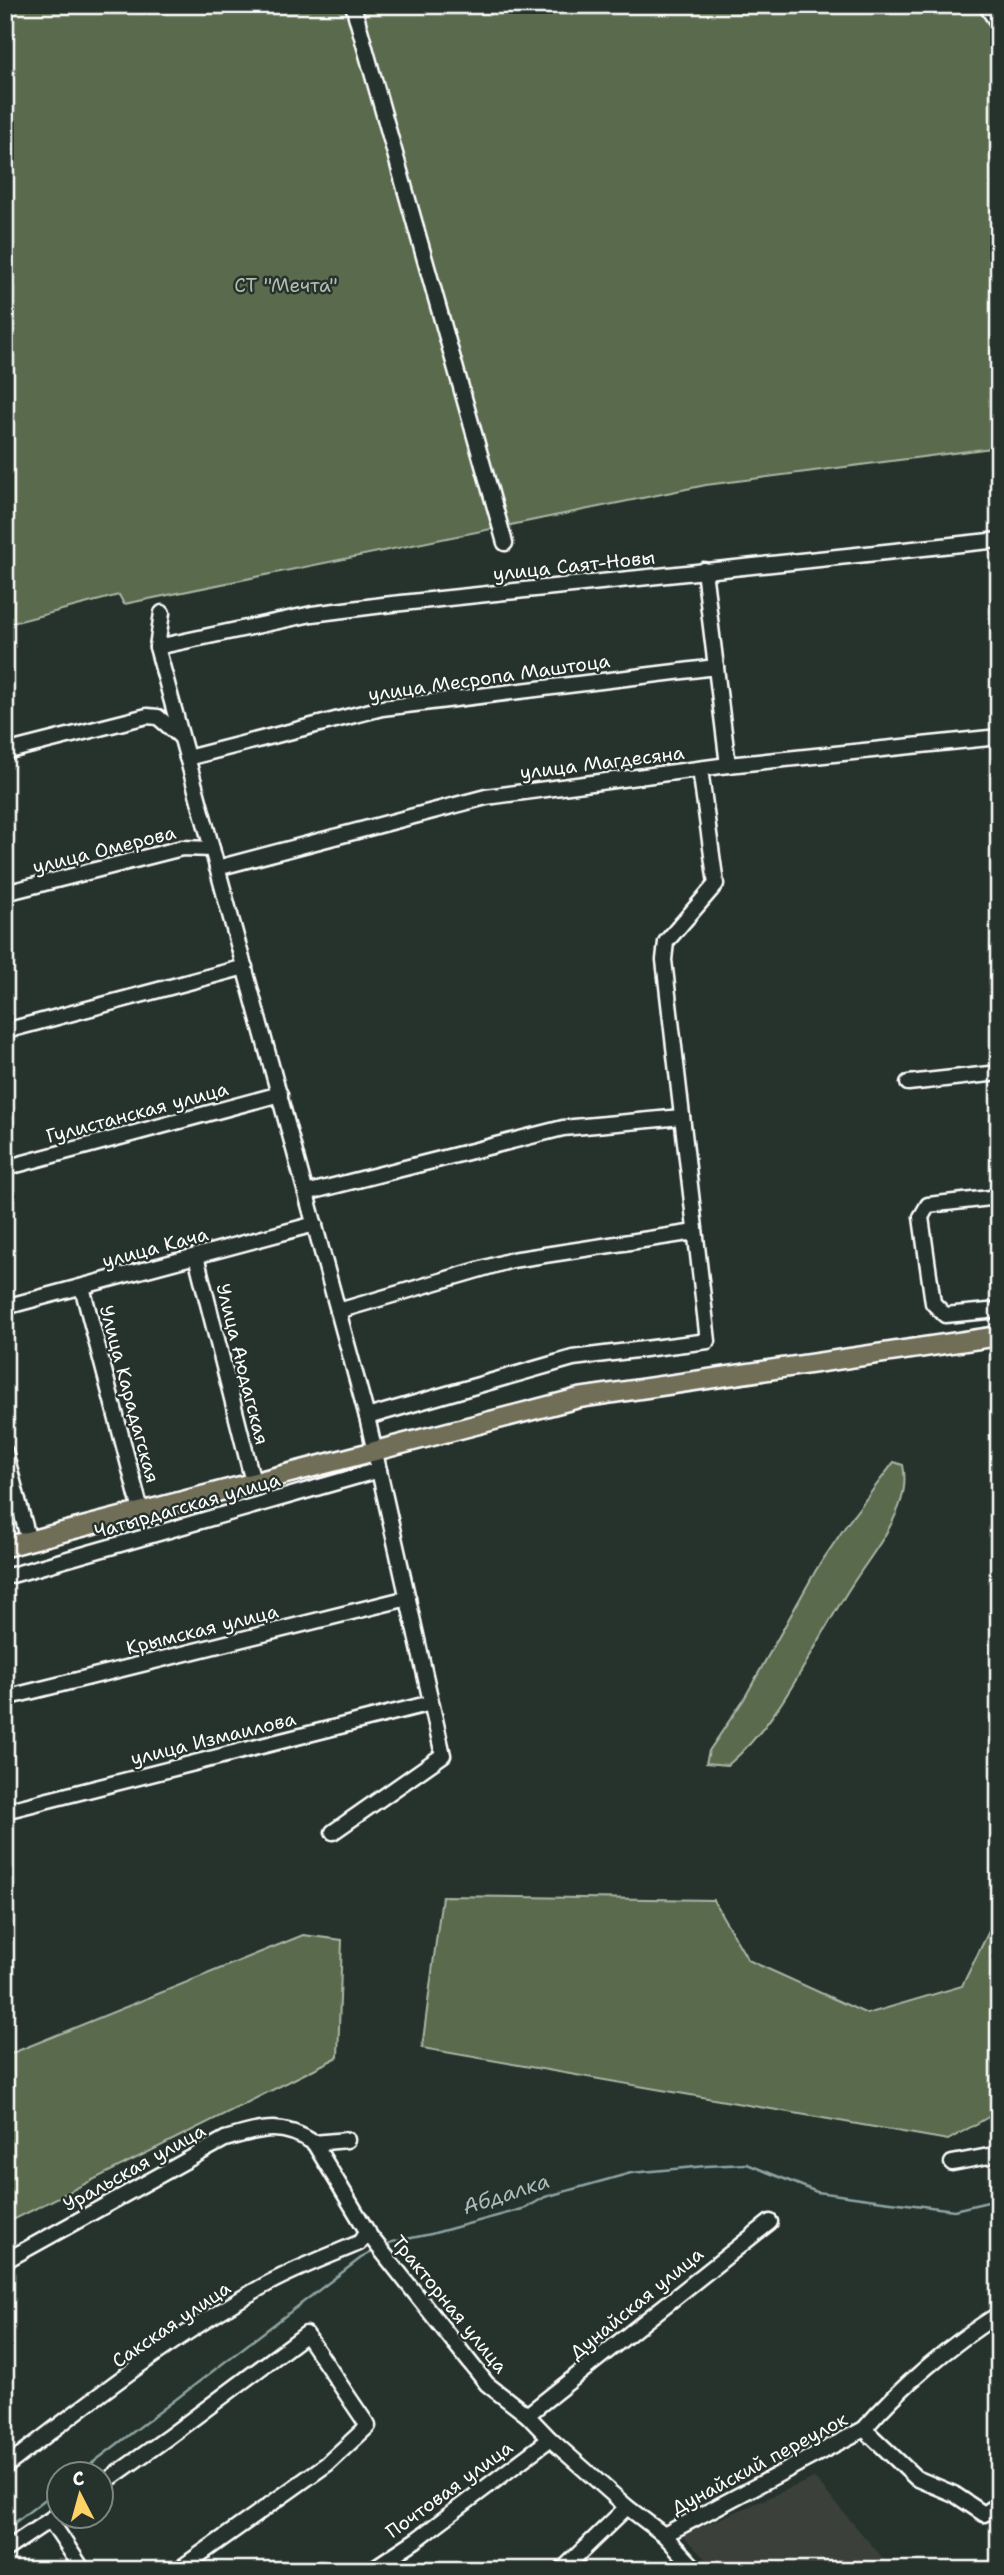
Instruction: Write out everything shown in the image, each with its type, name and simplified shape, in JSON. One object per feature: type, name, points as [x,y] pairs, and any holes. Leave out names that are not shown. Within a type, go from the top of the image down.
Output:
[{"type":"main road","points":[[5,1547],[579,1398],[999,1336]]},
{"type":"street","points":[[353,5],[505,543]]},
{"type":"street","points":[[986,5],[999,25]]},
{"type":"street","name":"улица Саят-Новы","points":[[157,647],[312,614],[999,540]]},
{"type":"street","points":[[704,570],[727,765]]},
{"type":"street","points":[[162,613],[157,647],[367,1417],[443,1755],[333,1832]]},
{"type":"street","name":"улица Месропа Маштоца","points":[[187,758],[382,708],[716,667]]},
{"type":"street","points":[[5,752],[147,716],[158,717],[182,738]]},
{"type":"street","name":"улица Магдесяна","points":[[218,868],[486,797],[727,765],[999,737]]},
{"type":"street","points":[[367,1417],[573,1358],[708,1341],[664,960],[666,942],[716,884],[700,769]]},
{"type":"street","name":"улица Омерова","points":[[5,893],[182,848],[212,849]]},
{"type":"street","points":[[5,1031],[245,968]]},
{"type":"street","points":[[908,1083],[999,1073]]},
{"type":"street","name":"Гулистанская улица","points":[[5,1168],[279,1094]]},
{"type":"street","points":[[306,1193],[563,1128],[682,1117]]},
{"type":"street","points":[[999,1196],[928,1205],[921,1217],[933,1303],[945,1314],[999,1310]]},
{"type":"street","name":"улица Кача","points":[[5,1307],[315,1224]]},
{"type":"street","points":[[338,1311],[512,1260],[695,1232]]},
{"type":"street","name":"Улица Аюдагская","points":[[195,1256],[253,1482]]},
{"type":"street","name":"Улица Карадагская","points":[[82,1287],[141,1511]]},
{"type":"street","points":[[5,1452],[29,1541]]},
{"type":"street","name":"Чатырдагская улица","points":[[5,1577],[379,1470]]},
{"type":"street","name":"Крымская улица","points":[[5,1698],[408,1598]]},
{"type":"street","name":"улица Измаилова","points":[[5,1811],[431,1703]]},
{"type":"street","name":"Уральская улица","points":[[5,2261],[225,2140],[257,2129],[289,2129]]},
{"type":"street","name":"Тракторная улица","points":[[289,2129],[314,2143],[369,2234],[487,2384],[527,2415],[627,2507],[664,2535],[697,2570]]},
{"type":"street","points":[[314,2143],[347,2140]]},
{"type":"street","points":[[952,2163],[999,2154]]},
{"type":"street","name":"Дунайская улица","points":[[527,2415],[769,2222]]},
{"type":"street","name":"Сакская улица","points":[[5,2467],[212,2316],[270,2282],[359,2242],[369,2234]]},
{"type":"street","name":"Дунайский переулок","points":[[664,2535],[844,2442],[863,2429],[880,2410],[968,2333],[999,2315]]},
{"type":"street","points":[[116,2474],[306,2334],[368,2426],[327,2464],[178,2570]]},
{"type":"street","points":[[863,2429],[916,2478],[954,2494],[984,2514],[999,2504]]},
{"type":"street","name":"Почтовая улица","points":[[370,2570],[416,2540],[550,2439]]},
{"type":"street","points":[[562,2570],[627,2507]]},
{"type":"street","points":[[5,2550],[46,2523]]},
{"type":"street","points":[[62,2530],[83,2570]]},
{"type":"shaded area","points":[[814,2478],[893,2570],[716,2570],[682,2535]]},
{"type":"green space","name":"СТ \"Мечта\"","points":[[5,5],[999,5],[999,447],[706,485],[124,604],[119,595],[5,625]]},
{"type":"green space","points":[[894,1462],[903,1465],[904,1481],[902,1497],[894,1518],[793,1684],[764,1727],[728,1765],[706,1763],[709,1751],[744,1699],[816,1570]]},
{"type":"green space","points":[[442,1896],[713,1900],[748,1960],[867,2014],[962,1986],[999,1911],[999,2111],[948,2140],[422,2048]]},
{"type":"green space","points":[[303,1935],[342,1940],[338,2057],[5,2224],[5,2056]]},
{"type":"waterway","name":"Абдалка","points":[[383,2247],[392,2242],[526,2208],[545,2197],[631,2173],[747,2164],[817,2192],[954,2210],[988,2202],[999,2181]]},
{"type":"waterway","name":"Абдалка","points":[[96,2460],[361,2258],[374,2251]]},
{"type":"waterway","name":"Абдалка","points":[[5,2530],[46,2499]]}]
